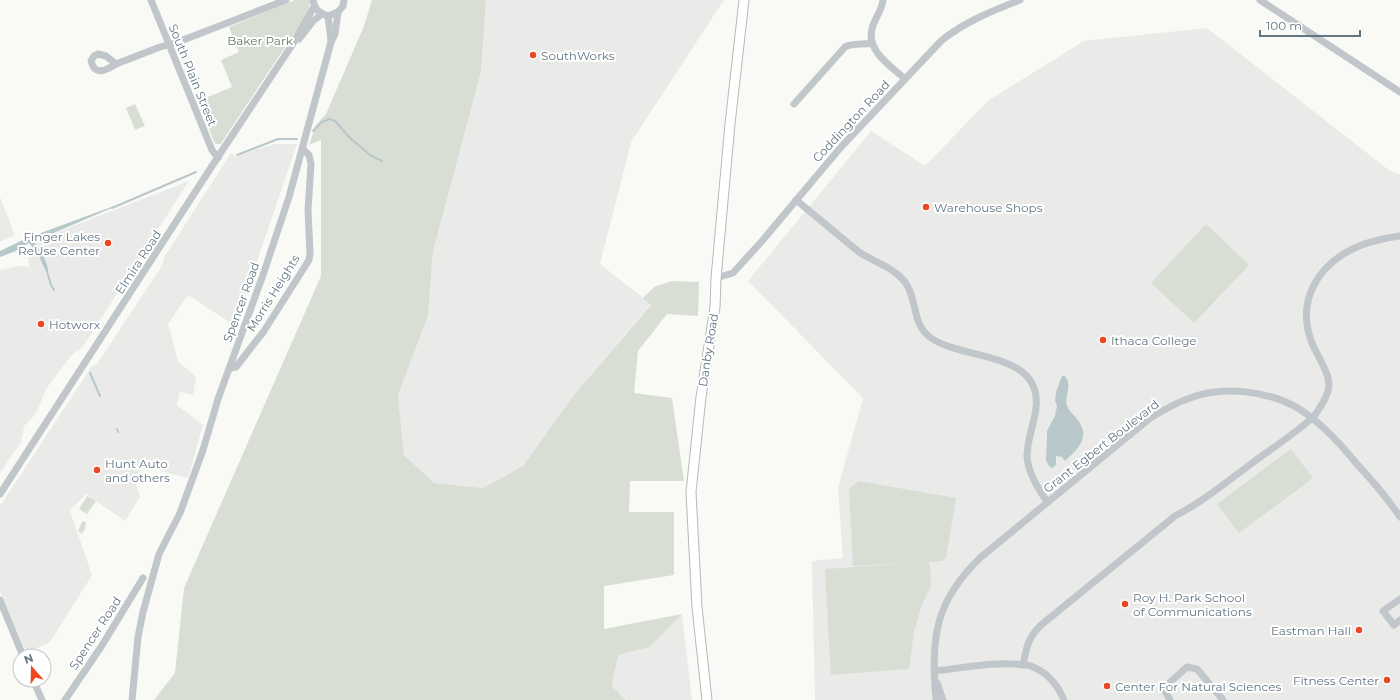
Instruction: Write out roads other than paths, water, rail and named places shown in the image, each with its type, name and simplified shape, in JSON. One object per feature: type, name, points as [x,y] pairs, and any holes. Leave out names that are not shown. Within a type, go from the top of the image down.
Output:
[{"type":"main road","name":"Danby Road","points":[[707,700],[697,607],[691,492],[701,397],[715,307],[716,278],[730,124],[744,0]]},
{"type":"street","name":"South Plain Street","points":[[151,0],[212,150],[218,158]]},
{"type":"street","points":[[116,64],[168,44],[186,39],[286,0]]},
{"type":"street","name":"Spencer Road","points":[[132,700],[138,637],[143,612],[157,564],[164,543],[180,512],[203,450],[289,197],[331,42],[335,34],[338,12],[343,6],[344,0]]},
{"type":"street","points":[[883,0],[882,9],[872,29],[872,43],[877,53],[905,79]]},
{"type":"street","name":"Coddington Road","points":[[716,278],[733,273],[841,147],[941,41],[957,29],[990,12],[1020,0]]},
{"type":"street","points":[[1260,0],[1400,92]]},
{"type":"street","points":[[313,3],[325,15],[338,12]]},
{"type":"street","name":"Elmira Road","points":[[0,494],[294,42],[313,3]]},
{"type":"street","name":"Spencer Road","points":[[325,15],[331,42]]},
{"type":"street","name":"Elmira Road","points":[[294,42],[300,38],[313,21],[325,15]]},
{"type":"street","points":[[794,104],[845,47],[872,43]]},
{"type":"street","name":"Morris Heights","points":[[230,368],[236,367],[242,361],[264,331],[309,260],[308,210],[311,164],[309,155],[303,148]]},
{"type":"street","points":[[796,200],[861,253],[898,275],[904,281],[909,290],[918,323],[927,335],[945,345],[1010,364],[1021,370],[1029,378],[1035,391],[1037,405],[1028,449],[1028,463],[1038,488],[1048,502]]},
{"type":"street","points":[[1023,665],[1029,639],[1041,626],[1175,516],[1198,504],[1312,418],[1329,390],[1329,382],[1326,371],[1312,343],[1307,327],[1307,304],[1312,287],[1317,278],[1329,265],[1348,252],[1369,242],[1400,236]]},
{"type":"street","name":"Grant Egbert Boulevard","points":[[936,700],[934,647],[938,621],[942,609],[952,590],[970,567],[1149,419],[1167,408],[1193,397],[1220,391],[1249,393],[1281,401],[1296,407],[1312,418],[1342,445],[1375,484],[1400,517]]},
{"type":"street","name":"Spencer Road","points":[[65,700],[101,647],[143,578]]},
{"type":"street","points":[[1400,599],[1383,611],[1394,625],[1400,620]]},
{"type":"street","points":[[0,600],[20,648]]},
{"type":"street","points":[[934,671],[1000,663],[1031,666],[1040,670],[1051,679],[1061,692],[1064,700]]},
{"type":"street","points":[[1170,700],[1165,691],[1167,685],[1187,668],[1197,670],[1222,700]]},
{"type":"street","name":"Grant Egbert Boulevard","points":[[934,671],[943,700]]},
{"type":"street","points":[[37,688],[42,700]]},
{"type":"waterway","points":[[313,131],[322,122],[329,119],[335,121],[350,138],[370,155],[382,161]]},
{"type":"waterway","points":[[237,155],[278,139],[297,139]]},
{"type":"waterway","points":[[112,208],[196,172]]},
{"type":"waterway","points":[[48,275],[54,290]]},
{"type":"waterway","points":[[90,373],[100,396]]},
{"type":"place","name":"SouthWorks","points":[[533,55]]},
{"type":"place","name":"Warehouse Shops","points":[[926,207]]},
{"type":"place","name":"Finger Lakes ReUse Center","points":[[108,243]]},
{"type":"place","name":"Hotworx","points":[[41,324]]},
{"type":"place","name":"Ithaca College","points":[[1103,340]]},
{"type":"place","name":"Hunt Auto and others","points":[[97,470]]},
{"type":"place","name":"Roy H. Park School of Communications","points":[[1125,604]]},
{"type":"place","name":"Eastman Hall","points":[[1359,630]]},
{"type":"place","name":"Fitness Center","points":[[1387,680]]},
{"type":"place","name":"Center For Natural Sciences","points":[[1107,686]]},
{"type":"park label","name":"Baker Park","points":[[260,40]]}]
